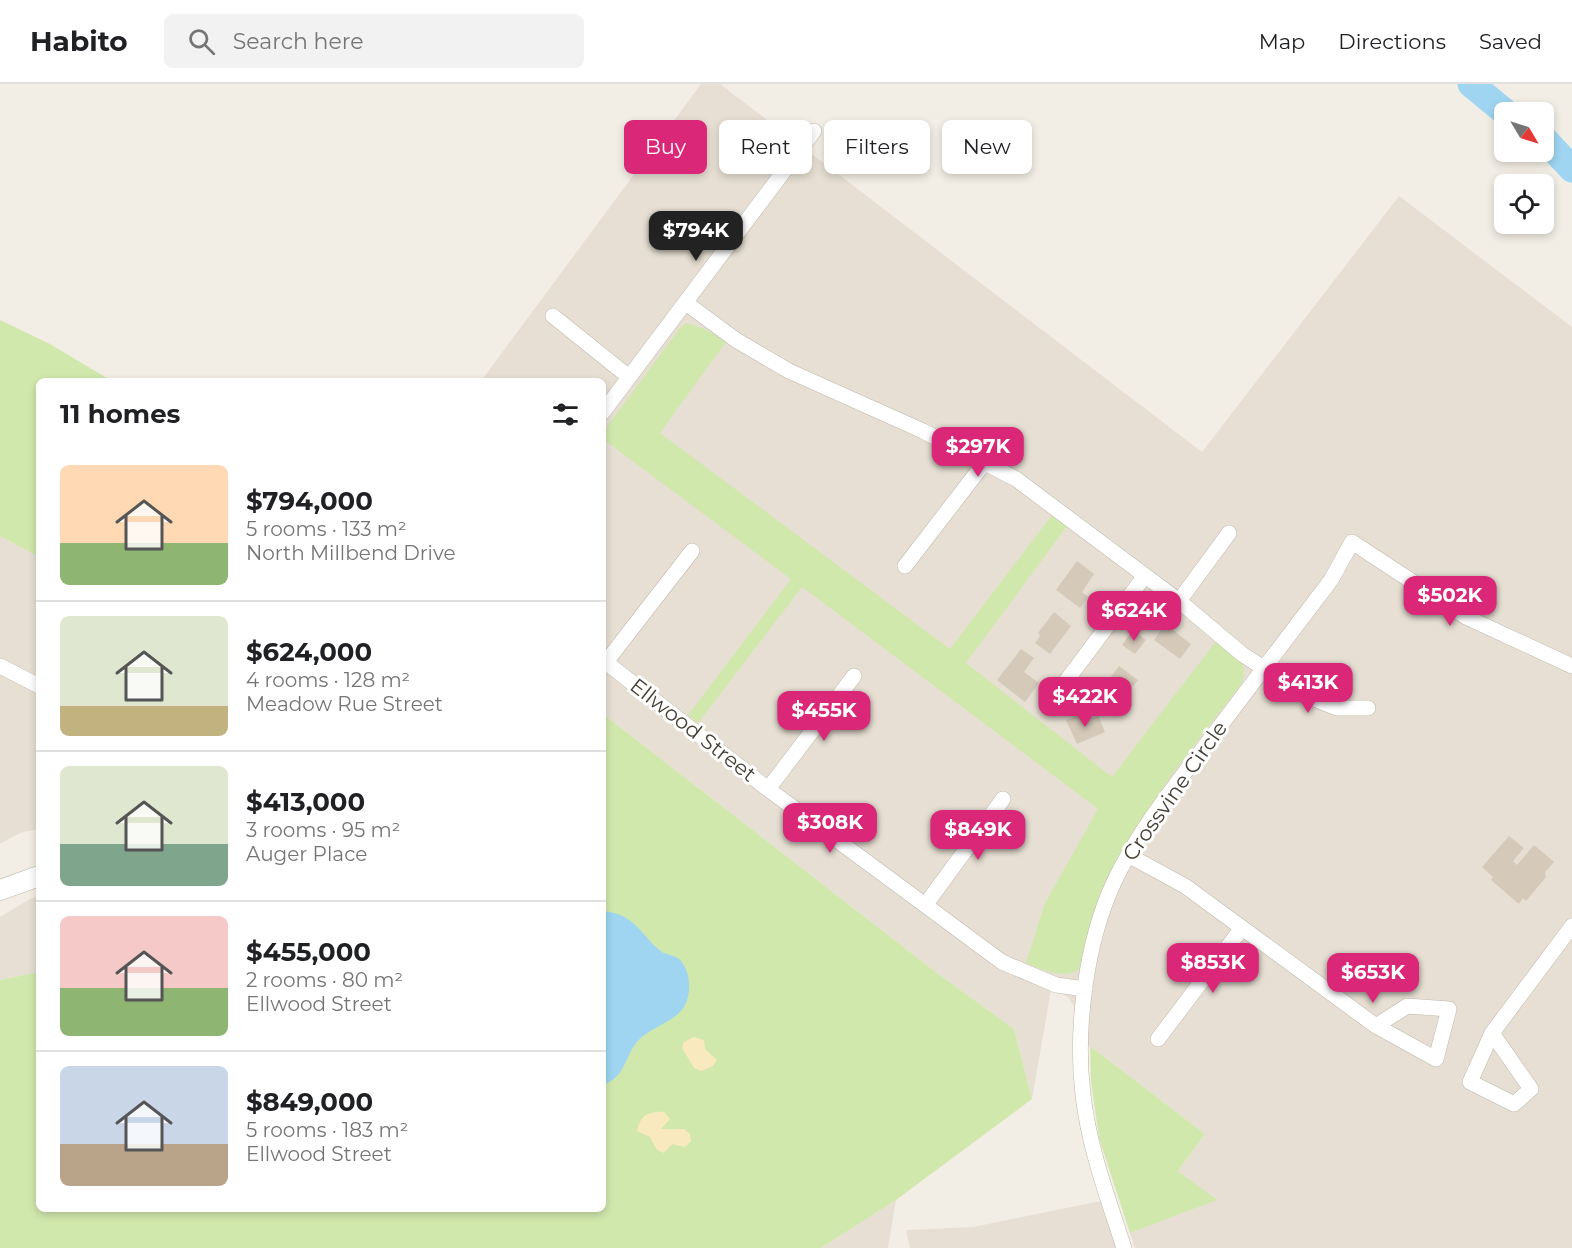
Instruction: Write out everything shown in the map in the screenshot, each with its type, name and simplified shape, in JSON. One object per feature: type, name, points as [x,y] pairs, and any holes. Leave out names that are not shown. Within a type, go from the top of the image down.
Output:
[{"type":"street","points":[[606,408],[814,131]]},
{"type":"street","points":[[686,303],[736,340],[789,370],[985,462],[1034,492],[1179,601],[1263,669],[1304,695],[1337,708],[1368,708]]},
{"type":"street","points":[[553,316],[629,377]]},
{"type":"street","points":[[905,566],[985,462]]},
{"type":"street","points":[[1179,601],[1229,533]]},
{"type":"street","name":"Crossvine Circle","points":[[1124,1248],[1087,1121],[1081,1055],[1085,989],[1090,957],[1105,907],[1128,855],[1185,773],[1332,580],[1352,542],[1466,617],[1572,666]]},
{"type":"street","points":[[606,660],[692,551]]},
{"type":"street","points":[[1064,684],[1144,576]]},
{"type":"street","name":"Ellwood Street","points":[[606,662],[768,789],[1002,962],[1056,985],[1085,989]]},
{"type":"street","points":[[0,666],[36,684]]},
{"type":"street","points":[[768,789],[854,676]]},
{"type":"street","points":[[926,904],[1003,799]]},
{"type":"street","points":[[1128,855],[1185,886],[1376,1026],[1436,1059],[1449,1009],[1407,1006],[1376,1026]]},
{"type":"street","points":[[0,890],[36,877]]},
{"type":"street","points":[[1492,1033],[1531,1089],[1514,1104],[1470,1082],[1492,1033],[1572,926]]},
{"type":"street","points":[[1158,1039],[1242,928]]},
{"type":"shaded area","points":[[701,84],[720,84],[767,120],[719,120],[719,174],[812,174],[812,154],[824,163],[824,174],[838,174],[1202,452],[1399,196],[1572,327],[1572,1248],[1135,1248],[1130,1233],[1216,1200],[1178,1171],[1205,1134],[1090,1046],[1073,1044],[1074,1006],[1067,996],[1051,990],[1032,1099],[1014,1029],[937,973],[606,716],[606,378],[483,378],[634,174],[707,174],[707,120],[674,120]]},
{"type":"shaded area","points":[[0,536],[36,555],[36,830],[20,833],[0,844]]},
{"type":"shaded area","points":[[36,897],[36,973],[0,980],[0,917]]},
{"type":"shaded area","points":[[896,1200],[888,1248],[821,1248]]},
{"type":"shaded area","points":[[1101,1201],[1116,1248],[910,1248],[906,1230],[973,1227]]},
{"type":"green space","points":[[0,320],[50,344],[107,378],[36,378],[36,555],[0,536]]},
{"type":"green space","points":[[687,323],[705,329],[726,342],[660,433],[950,649],[1052,515],[1067,526],[966,663],[1112,777],[1216,641],[1234,653],[1242,662],[1244,675],[1242,683],[1166,783],[1123,851],[1105,888],[1091,927],[1080,969],[1060,974],[1026,963],[1045,903],[1098,809],[802,587],[698,723],[688,715],[791,579],[606,441],[606,428],[680,328]]},
{"type":"green space","points":[[606,716],[937,973],[1014,1029],[1032,1099],[896,1200],[821,1248],[0,1248],[0,980],[36,973],[36,1212],[606,1212]]},
{"type":"green space","points":[[1090,1046],[1205,1134],[1178,1171],[1217,1200],[1130,1233],[1099,1138],[1091,1081]]},
{"type":"sand","points":[[694,1037],[704,1040],[705,1049],[717,1060],[713,1066],[701,1071],[694,1068],[682,1048],[684,1042]]},
{"type":"sand","points":[[664,1112],[670,1119],[661,1129],[684,1129],[690,1134],[691,1141],[685,1147],[672,1144],[664,1153],[657,1150],[650,1137],[637,1131],[640,1121],[646,1115]]},
{"type":"water","points":[[606,912],[623,916],[637,926],[662,952],[679,959],[686,969],[689,982],[687,1002],[684,1007],[673,1018],[647,1033],[636,1043],[620,1072],[606,1084]]},
{"type":"building","points":[[1077,561],[1094,574],[1082,592],[1088,597],[1080,608],[1056,590]]},
{"type":"building","points":[[1054,612],[1071,626],[1050,654],[1035,643],[1040,636],[1038,633]]},
{"type":"building","points":[[1165,624],[1191,644],[1180,659],[1154,640]]},
{"type":"building","points":[[1133,630],[1146,640],[1135,654],[1122,645]]},
{"type":"building","points":[[1021,649],[1034,658],[1024,672],[1039,683],[1025,702],[997,680]]},
{"type":"building","points":[[1119,666],[1138,680],[1126,696],[1121,692],[1114,703],[1099,693]]},
{"type":"building","points":[[1080,714],[1083,722],[1098,715],[1105,732],[1077,744],[1066,720]]},
{"type":"building","points":[[1509,836],[1524,848],[1513,861],[1517,865],[1534,845],[1554,862],[1545,872],[1546,877],[1526,901],[1523,898],[1519,904],[1491,880],[1493,877],[1482,867]]},
{"type":"waterway","points":[[1471,84],[1494,103]]},
{"type":"waterway","points":[[1554,150],[1572,169]]}]
